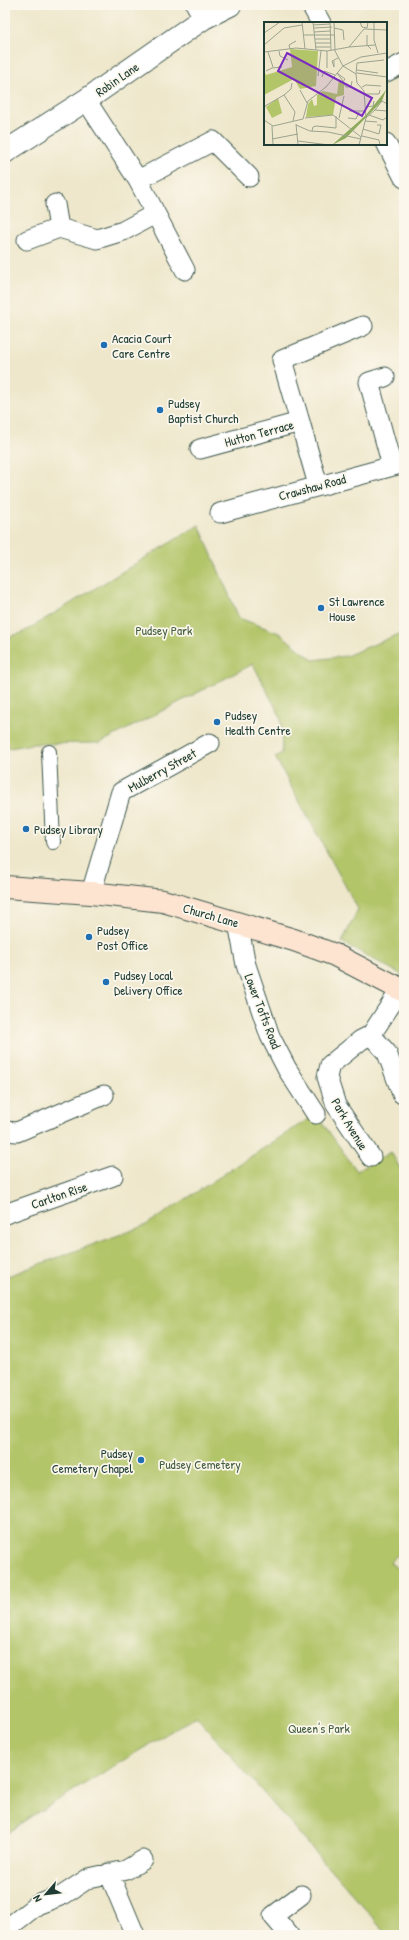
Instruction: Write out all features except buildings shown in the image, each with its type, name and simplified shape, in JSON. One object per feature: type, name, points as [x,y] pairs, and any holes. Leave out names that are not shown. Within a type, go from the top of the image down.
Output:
[{"type":"main road","name":"Church Lane","points":[[5,887],[91,893],[163,901],[294,940],[335,955],[402,990]]},
{"type":"street","name":"Robin Lane","points":[[5,152],[86,100],[200,12],[230,5]]},
{"type":"street","points":[[311,5],[320,22]]},
{"type":"street","points":[[387,72],[404,63]]},
{"type":"street","points":[[86,100],[138,180],[185,270]]},
{"type":"street","points":[[138,180],[211,134],[249,177]]},
{"type":"street","points":[[387,145],[404,178]]},
{"type":"street","points":[[55,204],[59,228]]},
{"type":"street","points":[[27,240],[59,228],[97,239],[123,231],[155,214]]},
{"type":"street","points":[[300,422],[282,360],[363,326]]},
{"type":"street","points":[[385,377],[369,382],[398,464]]},
{"type":"street","name":"Hutton Terrace","points":[[200,449],[300,422],[318,485]]},
{"type":"street","name":"Crawshaw Road","points":[[220,513],[398,464]]},
{"type":"street","name":"Mulberry Street","points":[[91,893],[121,792],[210,743]]},
{"type":"street","points":[[49,752],[53,842]]},
{"type":"street","name":"Lower Tofts Road","points":[[238,923],[246,965],[270,1036],[287,1070],[316,1114]]},
{"type":"street","points":[[402,990],[371,1036],[387,1053],[402,1094]]},
{"type":"street","name":"Park Avenue","points":[[370,1157],[336,1105],[327,1077],[330,1065],[361,1040],[371,1036]]},
{"type":"street","points":[[5,1131],[17,1132],[104,1095]]},
{"type":"street","name":"Carlton Rise","points":[[5,1214],[113,1176]]},
{"type":"street","points":[[5,1930],[37,1905],[63,1895],[89,1878],[126,1870],[143,1860]]},
{"type":"street","points":[[109,1873],[135,1935]]},
{"type":"street","points":[[288,1935],[273,1916],[301,1894]]},
{"type":"green space","name":"Pudsey Park","points":[[199,525],[239,618],[279,633],[313,660],[346,656],[404,632],[404,976],[342,942],[358,909],[275,757],[282,753],[281,718],[253,664],[100,743],[32,744],[5,749],[5,640],[7,637],[22,633]]},
{"type":"green space","name":"Pudsey Cemetery","points":[[316,1114],[357,1171],[391,1152],[404,1175],[404,1549],[390,1562],[404,1575],[404,1935],[388,1935],[196,1716],[27,1819],[5,1835],[5,1277],[146,1225]]},
{"type":"place","name":"Acacia Court Care Centre","points":[[104,345]]},
{"type":"place","name":"Pudsey Baptist Church","points":[[160,410]]},
{"type":"place","name":"St Lawrence House","points":[[321,608]]},
{"type":"place","name":"Pudsey Health Centre","points":[[217,722]]},
{"type":"place","name":"Pudsey Library","points":[[26,829]]},
{"type":"place","name":"Pudsey Post Office","points":[[89,937]]},
{"type":"place","name":"Pudsey Local Delivery Office","points":[[106,982]]},
{"type":"place","name":"Pudsey Cemetery Chapel","points":[[141,1460]]},
{"type":"park label","name":"Queen's Park","points":[[319,1728]]}]
